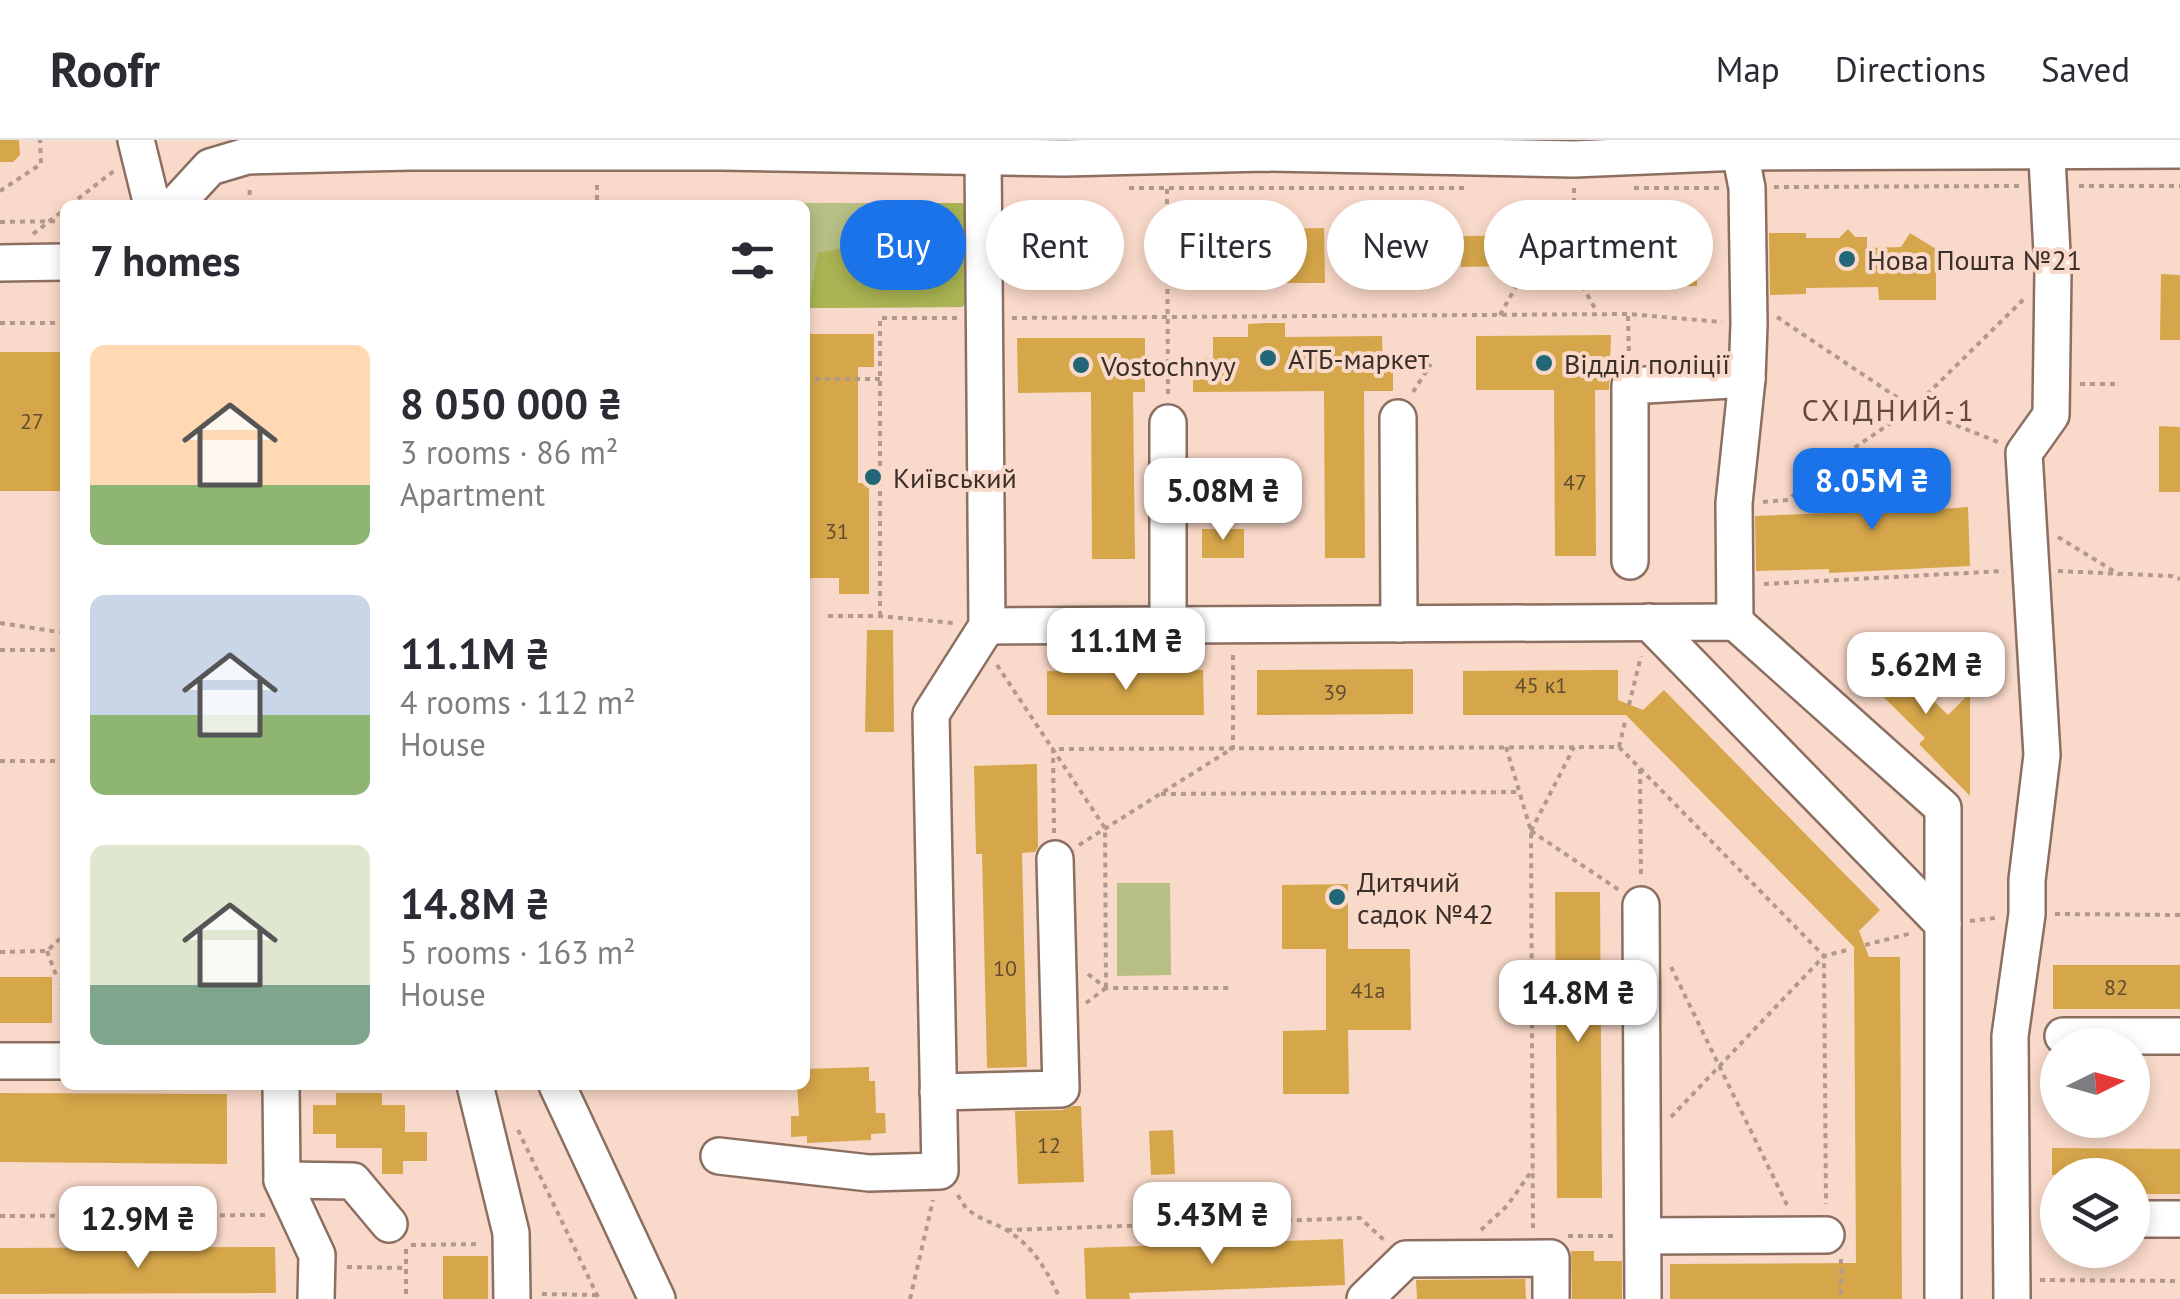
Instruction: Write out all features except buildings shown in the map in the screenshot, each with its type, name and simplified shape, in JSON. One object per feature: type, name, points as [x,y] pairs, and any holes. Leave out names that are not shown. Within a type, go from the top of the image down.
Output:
[{"type":"street","points":[[136,140],[151,200]]},
{"type":"street","points":[[180,200],[210,167],[248,156],[410,152],[610,158],[720,146],[1082,158],[1264,153],[1574,158],[2046,146],[2180,150]]},
{"type":"street","points":[[2012,1290],[2010,1036],[2027,914],[2027,880],[2042,755],[2024,453],[2051,415],[2053,272],[2046,146]]},
{"type":"street","points":[[1735,622],[1734,503],[1748,380],[1760,318],[1740,152]]},
{"type":"street","points":[[719,1156],[869,1173],[940,1171],[931,714],[987,638],[984,156]]},
{"type":"street","points":[[0,264],[60,262]]},
{"type":"street","points":[[1630,561],[1630,386],[1748,380]]},
{"type":"street","points":[[1398,418],[1399,624]]},
{"type":"street","points":[[1168,423],[1168,625]]},
{"type":"street","points":[[1649,622],[1943,924]]},
{"type":"street","points":[[987,638],[1168,625],[1735,622],[1943,808],[1944,1299]]},
{"type":"street","points":[[938,1092],[1061,1089],[1055,860]]},
{"type":"street","points":[[1641,905],[1644,1299]]},
{"type":"street","points":[[2150,1036],[2180,1036]]},
{"type":"street","points":[[0,1061],[60,1060]]},
{"type":"street","points":[[281,1090],[282,1180],[317,1255],[316,1283]]},
{"type":"street","points":[[476,1090],[511,1244],[512,1297]]},
{"type":"street","points":[[560,1090],[657,1299]]},
{"type":"street","points":[[282,1180],[353,1181],[389,1224]]},
{"type":"street","points":[[2150,1219],[2180,1219]]},
{"type":"street","points":[[1643,1236],[1823,1240]]},
{"type":"street","points":[[1365,1299],[1406,1259],[1551,1258],[1551,1299]]},
{"type":"path","points":[[0,190],[42,164],[40,140]]},
{"type":"path","points":[[597,200],[610,158]]},
{"type":"path","points":[[1574,158],[1574,200]]},
{"type":"path","points":[[77,200],[115,170]]},
{"type":"path","points":[[1168,189],[1168,423]]},
{"type":"path","points":[[50,222],[60,214]]},
{"type":"path","points":[[0,222],[60,221]]},
{"type":"path","points":[[1734,503],[1788,500],[1829,465],[1913,408],[2053,272]]},
{"type":"path","points":[[1500,315],[1514,290]]},
{"type":"path","points":[[1585,290],[1598,314]]},
{"type":"path","points":[[1628,314],[1630,386]]},
{"type":"path","points":[[880,616],[880,318],[1168,316],[1266,320],[1628,314],[1760,318],[1913,408],[2024,453]]},
{"type":"path","points":[[0,323],[60,323]]},
{"type":"path","points":[[1398,418],[1430,364]]},
{"type":"path","points":[[810,380],[880,379]]},
{"type":"path","points":[[2050,382],[2120,384]]},
{"type":"path","points":[[2056,537],[2120,574]]},
{"type":"path","points":[[1734,586],[2032,569],[2171,576],[2180,580]]},
{"type":"path","points":[[828,616],[880,616],[987,638],[1106,828],[1106,988],[1234,988]]},
{"type":"path","points":[[1629,705],[1649,622]]},
{"type":"path","points":[[0,623],[60,632]]},
{"type":"path","points":[[1232,625],[1233,748]]},
{"type":"path","points":[[0,650],[60,650]]},
{"type":"path","points":[[1619,747],[1626,718]]},
{"type":"path","points":[[1531,831],[1574,747]]},
{"type":"path","points":[[1053,749],[1619,747],[1824,956],[1823,1240]]},
{"type":"path","points":[[1055,860],[1233,748]]},
{"type":"path","points":[[1506,748],[1531,831],[1534,1258]]},
{"type":"path","points":[[1053,749],[1055,860]]},
{"type":"path","points":[[0,761],[60,762]]},
{"type":"path","points":[[1640,769],[1641,905]]},
{"type":"path","points":[[1161,794],[1519,792]]},
{"type":"path","points":[[1531,831],[1641,905]]},
{"type":"path","points":[[1865,946],[1943,924],[2027,914],[2180,914]]},
{"type":"path","points":[[0,952],[47,952],[60,939]]},
{"type":"path","points":[[1643,1146],[1824,956],[1851,949]]},
{"type":"path","points":[[47,952],[56,976]]},
{"type":"path","points":[[1667,958],[1719,1066],[1823,1240],[1841,1299]]},
{"type":"path","points":[[512,1297],[598,1297],[513,1120]]},
{"type":"path","points":[[1440,1258],[1474,1236],[1506,1206],[1533,1169]]},
{"type":"path","points":[[910,1299],[940,1171]]},
{"type":"path","points":[[0,1216],[299,1215]]},
{"type":"path","points":[[1060,1299],[1049,1272],[1007,1230],[1360,1218]]},
{"type":"path","points":[[406,1299],[406,1244],[511,1244]]},
{"type":"path","points":[[316,1283],[406,1268]]},
{"type":"path","points":[[2012,1290],[2180,1280]]},
{"type":"green space","points":[[810,203],[840,203],[840,290],[962,290],[962,307],[810,308]]},
{"type":"green space","points":[[966,206],[972,211],[971,299],[962,307],[810,308],[818,253],[840,248],[840,290],[966,290]]},
{"type":"green space","points":[[1117,883],[1170,883],[1171,975],[1117,976]]},
{"type":"place","name":"Нова Пошта №21","points":[[1847,259]]},
{"type":"place","name":"АТБ-маркет","points":[[1268,358]]},
{"type":"place","name":"Відділ поліції","points":[[1544,363]]},
{"type":"place","name":"Vostochnyy","points":[[1081,365]]},
{"type":"place","name":"Київський","points":[[873,477]]},
{"type":"place","name":"Дитячий садок №42","points":[[1337,897]]},
{"type":"district","name":"СХІДНИЙ-1","points":[[1889,409]]}]
